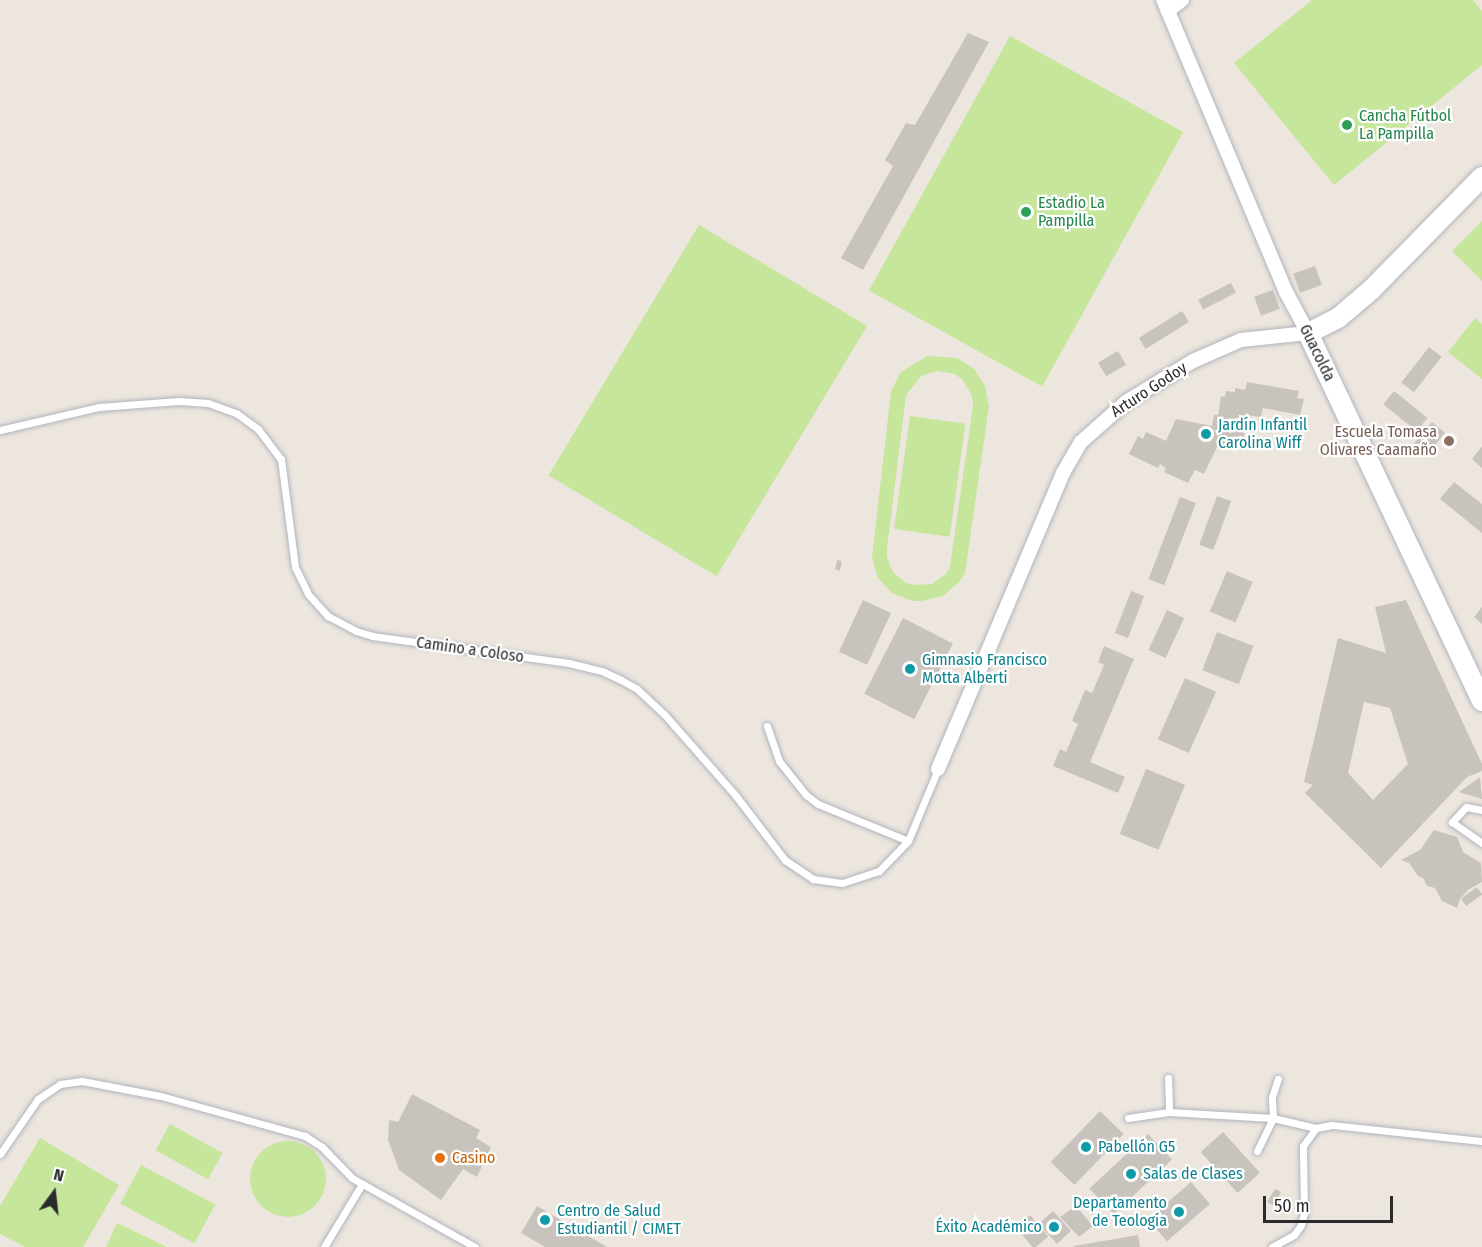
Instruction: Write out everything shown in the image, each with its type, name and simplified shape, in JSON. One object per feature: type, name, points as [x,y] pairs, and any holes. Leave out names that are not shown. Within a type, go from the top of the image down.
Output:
[{"type":"street","points":[[1165,5],[1182,0]]},
{"type":"street","name":"Guacolda","points":[[1165,5],[1286,292],[1308,333],[1482,701]]},
{"type":"street","name":"Arturo Godoy","points":[[938,769],[1063,473],[1081,442],[1126,402],[1193,361],[1241,340],[1308,333],[1338,318],[1371,290],[1482,177]]},
{"type":"lane","name":"Camino a Coloso","points":[[0,430],[99,407],[179,401],[208,403],[236,413],[258,429],[281,459],[295,567],[308,594],[328,616],[341,624],[372,636],[569,663],[604,672],[621,680],[637,689],[664,714],[736,796],[785,860],[813,879],[842,883],[879,871],[908,841],[938,769]]},
{"type":"lane","points":[[767,726],[779,761],[806,795],[818,804],[908,841]]},
{"type":"lane","points":[[1482,810],[1466,807],[1452,822],[1482,843]]},
{"type":"lane","points":[[1168,1078],[1169,1112]]},
{"type":"lane","points":[[1257,1150],[1273,1118],[1272,1097],[1278,1078]]},
{"type":"lane","points":[[0,1153],[43,1093],[60,1084],[82,1082],[161,1096],[296,1132],[322,1147],[343,1171],[362,1184],[475,1247]]},
{"type":"lane","points":[[1128,1118],[1169,1112],[1273,1118],[1316,1128],[1332,1125],[1482,1142]]},
{"type":"lane","points":[[1272,1247],[1294,1235],[1301,1225],[1304,1213],[1303,1146],[1316,1128]]},
{"type":"lane","points":[[324,1247],[362,1184]]},
{"type":"green space","name":"Cancha Fútbol La Pampilla","points":[[1312,0],[1473,0],[1482,11],[1482,65],[1334,185],[1234,63]]},
{"type":"green space","name":"Estadio La Pampilla","points":[[1010,36],[1183,132],[1042,387],[869,291]]},
{"type":"green space","points":[[1482,221],[1482,281],[1452,251]]},
{"type":"green space","points":[[699,225],[867,326],[717,576],[549,475]]},
{"type":"green space","points":[[1475,318],[1482,324],[1482,379],[1448,352]]},
{"type":"green space","points":[[927,356],[957,358],[974,369],[985,386],[989,406],[965,573],[959,582],[943,596],[922,601],[912,601],[892,593],[878,578],[872,558],[891,391],[901,372]],"holes":[[[937,371],[955,374],[963,380],[972,396],[973,406],[950,567],[946,574],[932,584],[914,585],[906,583],[893,572],[887,557],[906,395],[921,376]]]},
{"type":"green space","points":[[910,416],[965,424],[950,537],[894,529]]},
{"type":"green space","points":[[170,1124],[222,1153],[208,1179],[155,1150]]},
{"type":"green space","points":[[40,1138],[119,1185],[83,1247],[25,1247],[0,1234],[0,1206]]},
{"type":"green space","points":[[288,1141],[303,1144],[315,1152],[323,1164],[326,1179],[323,1194],[315,1206],[303,1214],[288,1217],[273,1214],[261,1206],[253,1194],[250,1179],[253,1164],[261,1152],[273,1144]]},
{"type":"green space","points":[[141,1165],[215,1204],[195,1243],[120,1204]]},
{"type":"green space","points":[[117,1223],[167,1247],[106,1247]]},
{"type":"building","points":[[968,33],[989,42],[863,270],[841,258],[893,166],[885,160],[906,123],[915,125]]},
{"type":"building","points":[[1315,266],[1322,285],[1300,293],[1293,274]]},
{"type":"building","points":[[1231,283],[1236,293],[1203,310],[1198,300]]},
{"type":"building","points":[[1273,290],[1280,309],[1261,316],[1254,297]]},
{"type":"building","points":[[1182,311],[1189,322],[1146,349],[1139,338]]},
{"type":"building","points":[[1429,347],[1442,357],[1414,392],[1401,382]]},
{"type":"building","points":[[1118,351],[1126,365],[1106,376],[1098,362]]},
{"type":"building","name":"Jardín Infantil Carolina Wiff","points":[[1247,382],[1299,391],[1297,398],[1304,399],[1300,415],[1263,408],[1261,417],[1247,415],[1243,440],[1227,437],[1225,445],[1218,445],[1204,474],[1195,470],[1188,483],[1164,472],[1166,468],[1160,464],[1158,468],[1129,454],[1138,436],[1143,439],[1146,432],[1166,441],[1176,419],[1212,426],[1214,415],[1218,415],[1221,396],[1225,397],[1226,391],[1235,392],[1235,388],[1245,390]]},
{"type":"building","points":[[1394,391],[1427,418],[1417,431],[1383,404]]},
{"type":"building","points":[[1432,422],[1445,433],[1426,456],[1413,445]]},
{"type":"building","points":[[1482,446],[1482,468],[1472,459]]},
{"type":"building","points":[[1454,482],[1482,504],[1482,533],[1440,499]]},
{"type":"building","points":[[1217,496],[1231,501],[1213,550],[1199,545]]},
{"type":"building","points":[[1180,497],[1196,503],[1164,585],[1148,579]]},
{"type":"building","points":[[837,560],[842,561],[840,571],[835,570]]},
{"type":"building","points":[[1227,571],[1253,582],[1236,622],[1210,612]]},
{"type":"building","points":[[1131,591],[1144,596],[1128,638],[1115,633]]},
{"type":"building","points":[[863,600],[891,613],[867,665],[839,652]]},
{"type":"building","points":[[1406,600],[1482,764],[1482,771],[1467,777],[1381,868],[1305,793],[1313,785],[1304,782],[1338,638],[1386,653],[1375,607]],"holes":[[[1364,702],[1390,708],[1408,764],[1373,800],[1348,773]]]},
{"type":"building","points":[[1482,607],[1482,624],[1474,617]]},
{"type":"building","points":[[1167,610],[1184,618],[1166,658],[1148,650]]},
{"type":"building","name":"Gimnasio Francisco Motta Alberti","points":[[903,618],[953,643],[914,719],[864,694]]},
{"type":"building","points":[[1217,632],[1253,646],[1239,684],[1202,670]]},
{"type":"building","points":[[1104,646],[1134,659],[1090,762],[1125,777],[1118,793],[1053,766],[1060,749],[1066,752],[1078,724],[1072,721],[1085,690],[1092,693],[1104,665],[1098,662]]},
{"type":"building","points":[[1185,678],[1216,692],[1189,753],[1158,739]]},
{"type":"building","points":[[1146,769],[1185,785],[1159,850],[1120,834]]},
{"type":"building","points":[[1480,777],[1482,799],[1459,792]]},
{"type":"building","points":[[1434,830],[1457,837],[1463,852],[1481,863],[1482,882],[1468,890],[1460,899],[1457,908],[1442,901],[1435,888],[1427,886],[1409,863],[1401,860],[1420,850]]},
{"type":"building","points":[[1477,887],[1482,894],[1466,906],[1461,899]]},
{"type":"building","name":"Casino","points":[[412,1094],[480,1130],[476,1138],[491,1147],[477,1177],[463,1169],[441,1200],[399,1170],[388,1140],[389,1120],[398,1122]]},
{"type":"building","name":"Pabellón G5","points":[[1100,1111],[1124,1134],[1074,1185],[1051,1162]]},
{"type":"building","points":[[1223,1132],[1260,1173],[1238,1193],[1201,1152]]},
{"type":"building","name":"Salas de Clases","points":[[1148,1134],[1172,1160],[1113,1214],[1089,1189]]},
{"type":"building","name":"Departamento de Teología","points":[[1191,1182],[1210,1204],[1167,1241],[1148,1219]]},
{"type":"building","points":[[1275,1189],[1281,1192],[1274,1206],[1267,1202]]},
{"type":"building","name":"Centro de Salud Estudiantil / CIMET","points":[[537,1206],[607,1247],[545,1247],[521,1233]]},
{"type":"building","name":"Éxito Académico","points":[[1076,1206],[1093,1226],[1079,1237],[1060,1217]]},
{"type":"building","name":"Éxito Académico","points":[[1053,1211],[1071,1231],[1057,1244],[1039,1224]]},
{"type":"building","name":"Éxito Académico","points":[[1030,1215],[1048,1236],[1036,1247],[1033,1247],[1016,1227]]},
{"type":"building","points":[[1138,1235],[1140,1247],[1074,1247],[1074,1246]]},
{"type":"place","name":"Cancha Fútbol La Pampilla","points":[[1347,125]]},
{"type":"place","name":"Estadio La Pampilla","points":[[1026,212]]},
{"type":"place","name":"Jardín Infantil Carolina Wiff","points":[[1206,434]]},
{"type":"place","name":"Escuela Tomasa Olivares Caamaño","points":[[1449,441]]},
{"type":"place","name":"Gimnasio Francisco Motta Alberti","points":[[910,669]]},
{"type":"place","name":"Pabellón G5","points":[[1086,1147]]},
{"type":"place","name":"Casino","points":[[440,1158]]},
{"type":"place","name":"Salas de Clases","points":[[1131,1174]]},
{"type":"place","name":"Departamento de Teología","points":[[1179,1212]]},
{"type":"place","name":"Centro de Salud Estudiantil / CIMET","points":[[545,1220]]},
{"type":"place","name":"Éxito Académico","points":[[1054,1227]]}]
